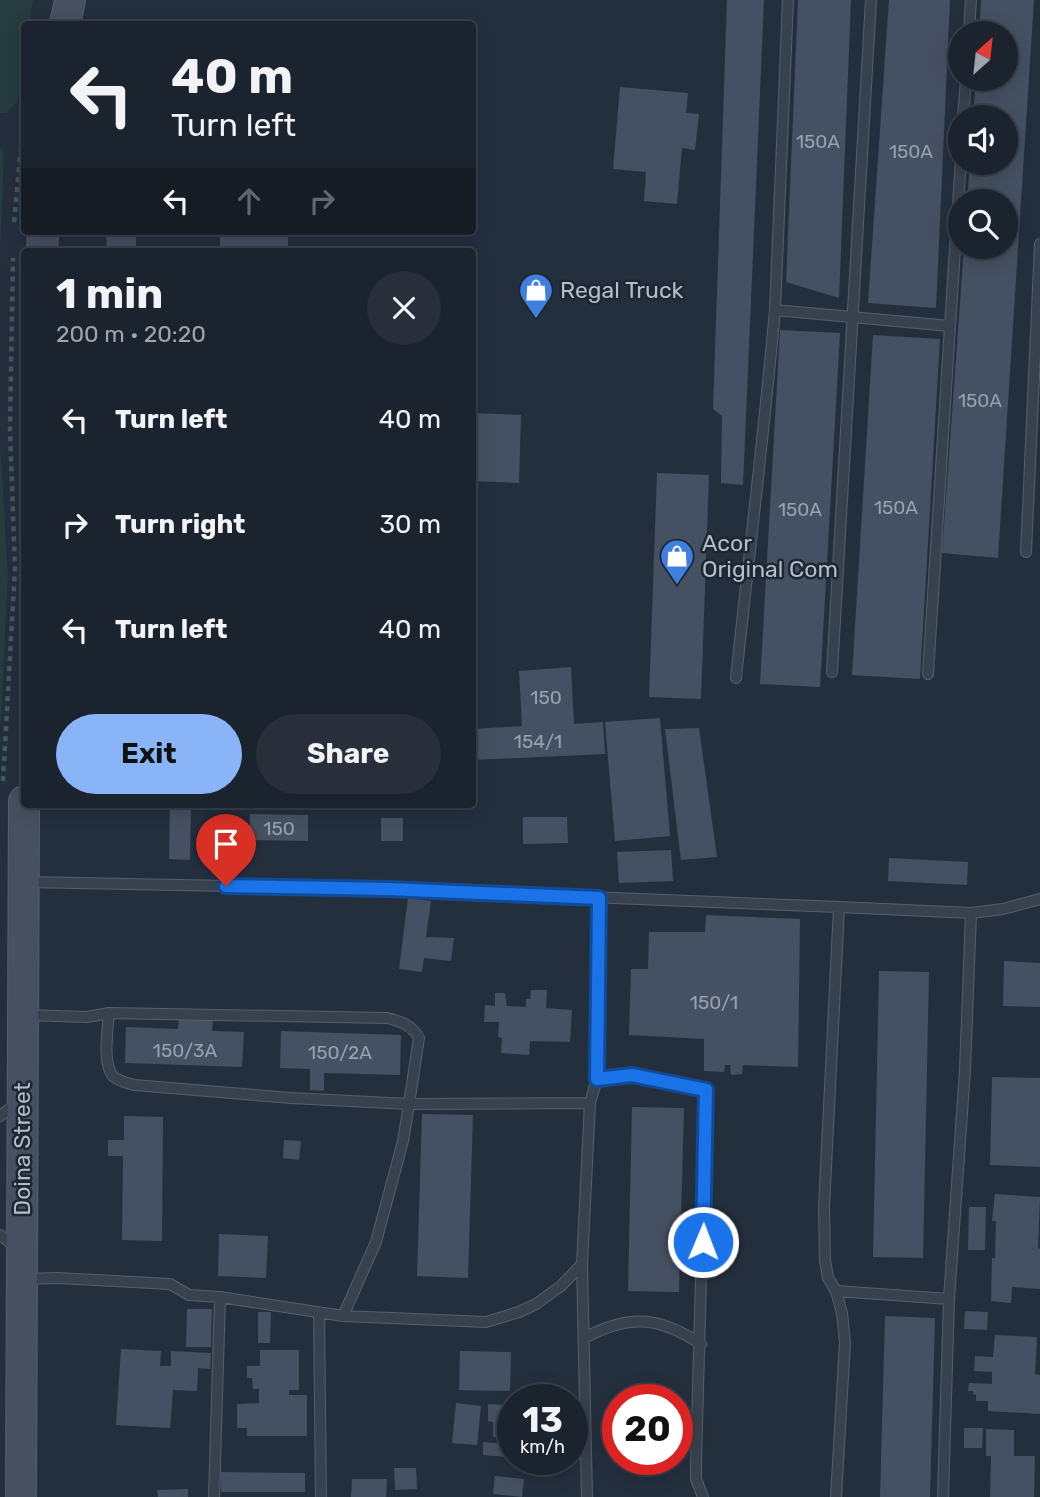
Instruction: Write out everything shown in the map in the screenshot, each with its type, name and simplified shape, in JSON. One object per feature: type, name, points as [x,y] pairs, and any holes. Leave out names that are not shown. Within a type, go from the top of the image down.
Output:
[{"type":"main road","points":[[66,21],[69,0]]},
{"type":"main road","name":"Doina Street","points":[[13,796],[23,882],[22,1015],[11,1108],[21,1497]]},
{"type":"lane","points":[[736,678],[755,493],[764,434],[775,310],[788,0]]},
{"type":"lane","points":[[832,672],[871,0]]},
{"type":"lane","points":[[970,21],[971,0]]},
{"type":"lane","points":[[928,674],[960,175]]},
{"type":"lane","points":[[1026,552],[1040,244]]},
{"type":"lane","points":[[775,310],[950,326]]},
{"type":"lane","points":[[23,882],[388,889],[971,913],[1003,909],[1040,899]]},
{"type":"lane","points":[[587,1497],[582,1264],[590,1103],[597,1079],[599,898]]},
{"type":"lane","points":[[836,1497],[845,1342],[842,1313],[836,1292],[828,1278],[825,1260],[824,1208],[839,907]]},
{"type":"lane","points":[[943,1497],[949,1299],[965,1070],[971,913]]},
{"type":"lane","points":[[109,1013],[107,1062],[114,1077],[134,1085],[291,1098],[409,1104],[590,1103]]},
{"type":"lane","points":[[22,1015],[87,1017],[109,1013],[387,1018],[411,1027],[419,1038],[403,1141],[382,1222],[364,1271],[343,1316]]},
{"type":"lane","points":[[597,1079],[632,1075],[706,1090],[696,1464],[696,1479],[703,1497]]},
{"type":"lane","points":[[15,1255],[58,1278],[170,1284],[188,1295],[220,1297],[343,1316],[486,1322],[536,1304],[561,1286],[582,1264]]},
{"type":"lane","points":[[836,1292],[949,1299]]},
{"type":"lane","points":[[214,1497],[220,1297]]},
{"type":"lane","points":[[319,1312],[321,1497]]},
{"type":"lane","points":[[584,1338],[606,1326],[631,1321],[656,1322],[680,1330],[701,1344]]},
{"type":"path","points":[[13,796],[15,569],[10,429],[21,315]]},
{"type":"green space","points":[[0,0],[33,0],[30,21],[21,21],[21,76],[17,103],[6,113],[0,113]]},
{"type":"green space","points":[[0,148],[4,152],[0,250]]},
{"type":"green space","points":[[0,443],[8,576],[0,732]]},
{"type":"building","points":[[727,0],[764,0],[743,485],[721,483],[722,416],[713,409]]},
{"type":"building","points":[[798,0],[851,0],[839,298],[786,282]]},
{"type":"building","points":[[889,0],[950,0],[936,308],[868,303]]},
{"type":"building","points":[[981,0],[1034,0],[1018,248],[1018,189],[968,189],[969,175],[1018,175],[1018,105],[974,105],[975,91],[1018,91],[1018,21],[980,21]]},
{"type":"building","points":[[620,87],[688,93],[686,113],[699,114],[695,150],[682,148],[677,204],[644,201],[646,172],[613,169]]},
{"type":"building","points":[[106,235],[136,235],[136,248],[107,248]]},
{"type":"building","points":[[220,235],[288,235],[288,248],[220,248]]},
{"type":"building","points":[[963,259],[1017,259],[998,558],[942,553]]},
{"type":"building","points":[[780,330],[840,333],[820,687],[760,684]]},
{"type":"building","points":[[873,335],[940,339],[920,679],[852,675]]},
{"type":"building","points":[[476,413],[521,415],[519,483],[476,481]]},
{"type":"building","points":[[657,473],[709,475],[701,699],[649,697]]},
{"type":"building","points":[[571,667],[574,724],[603,722],[605,754],[476,760],[476,729],[522,726],[519,671]]},
{"type":"building","points":[[660,718],[670,836],[615,841],[605,722]]},
{"type":"building","points":[[699,728],[717,857],[681,860],[665,729]]},
{"type":"building","points":[[170,808],[191,808],[190,860],[169,859]]},
{"type":"building","points":[[250,814],[308,815],[308,841],[249,840]]},
{"type":"building","points":[[523,817],[567,817],[568,843],[523,844]]},
{"type":"building","points":[[381,818],[403,818],[403,841],[381,841]]},
{"type":"building","points":[[671,850],[673,881],[619,883],[617,852]]},
{"type":"building","points":[[889,858],[968,862],[967,885],[888,881]]},
{"type":"building","points":[[408,898],[431,901],[426,937],[454,938],[451,961],[424,958],[422,972],[399,969]]},
{"type":"building","points":[[706,915],[800,919],[798,1067],[743,1065],[742,1074],[731,1075],[730,1065],[725,1065],[724,1072],[704,1071],[704,1039],[629,1035],[631,969],[648,969],[649,932],[705,932]]},
{"type":"building","points":[[1004,961],[1040,963],[1040,1007],[1003,1006]]},
{"type":"building","points":[[879,971],[929,972],[923,1258],[873,1257]]},
{"type":"building","points":[[531,990],[547,990],[546,1008],[572,1010],[570,1042],[530,1041],[529,1055],[501,1053],[499,1022],[484,1022],[485,1005],[495,1006],[495,993],[505,993],[507,1006],[526,1007],[526,999],[530,999]]},
{"type":"building","points":[[179,1018],[213,1019],[212,1031],[244,1032],[242,1067],[125,1063],[126,1027],[178,1029]]},
{"type":"building","points":[[281,1031],[401,1035],[400,1075],[324,1073],[324,1091],[310,1090],[310,1069],[280,1068]]},
{"type":"building","points":[[992,1077],[1040,1078],[1040,1167],[990,1165]]},
{"type":"building","points":[[632,1107],[684,1108],[679,1292],[628,1291]]},
{"type":"building","points":[[422,1114],[473,1115],[468,1278],[417,1276]]},
{"type":"building","points":[[124,1116],[163,1117],[162,1241],[122,1240],[123,1156],[108,1156],[108,1140],[124,1140]]},
{"type":"building","points":[[284,1140],[301,1141],[299,1160],[283,1158]]},
{"type":"building","points":[[995,1194],[1040,1197],[1040,1289],[1012,1287],[1011,1303],[991,1301],[992,1258],[995,1258],[996,1221],[992,1221]]},
{"type":"building","points":[[969,1207],[986,1207],[985,1250],[968,1250]]},
{"type":"building","points":[[219,1234],[268,1236],[266,1278],[218,1276]]},
{"type":"building","points":[[187,1309],[212,1309],[211,1347],[186,1347]]},
{"type":"building","points":[[965,1311],[988,1312],[987,1330],[964,1329]]},
{"type":"building","points":[[258,1312],[271,1312],[270,1343],[258,1343]]},
{"type":"building","points":[[885,1316],[935,1318],[930,1497],[880,1497]]},
{"type":"building","points":[[995,1335],[1037,1337],[1035,1374],[1040,1375],[1040,1414],[988,1411],[988,1401],[976,1401],[973,1391],[968,1391],[969,1383],[992,1384],[992,1372],[974,1371],[975,1356],[993,1357]]},
{"type":"building","points":[[121,1349],[161,1351],[160,1366],[171,1366],[171,1351],[211,1353],[210,1369],[198,1368],[197,1391],[173,1390],[170,1428],[116,1425]]},
{"type":"building","points":[[260,1350],[299,1350],[299,1390],[289,1390],[289,1395],[307,1395],[307,1436],[247,1436],[247,1428],[237,1428],[237,1404],[259,1403],[259,1389],[253,1389],[252,1378],[247,1378],[247,1366],[260,1366]]},
{"type":"building","points":[[460,1351],[511,1352],[510,1384],[497,1384],[497,1391],[459,1390]]},
{"type":"building","points":[[456,1403],[481,1406],[477,1445],[452,1443]]},
{"type":"building","points":[[488,1404],[497,1404],[497,1437],[493,1437],[493,1422],[488,1421]]},
{"type":"building","points":[[964,1428],[983,1428],[982,1448],[964,1448]]},
{"type":"building","points":[[986,1429],[1014,1430],[1014,1456],[1035,1456],[1034,1497],[990,1497],[991,1456],[986,1456]]},
{"type":"building","points":[[483,1442],[497,1443],[497,1456],[483,1455]]},
{"type":"building","points":[[394,1468],[416,1468],[417,1489],[395,1490]]},
{"type":"building","points":[[221,1472],[305,1473],[305,1492],[221,1492]]},
{"type":"building","points":[[495,1476],[524,1479],[522,1497],[493,1494]]},
{"type":"building","points":[[352,1479],[387,1479],[386,1497],[351,1497]]},
{"type":"building","points":[[188,1489],[188,1497],[158,1497],[157,1490]]},
{"type":"place","name":"Regal Truck","points":[[536,320]]},
{"type":"place","name":"Acor Original Com","points":[[677,586]]},
{"type":"route","points":[[226,886],[388,889],[599,898],[597,1079],[632,1075],[706,1090],[703,1242]]}]
